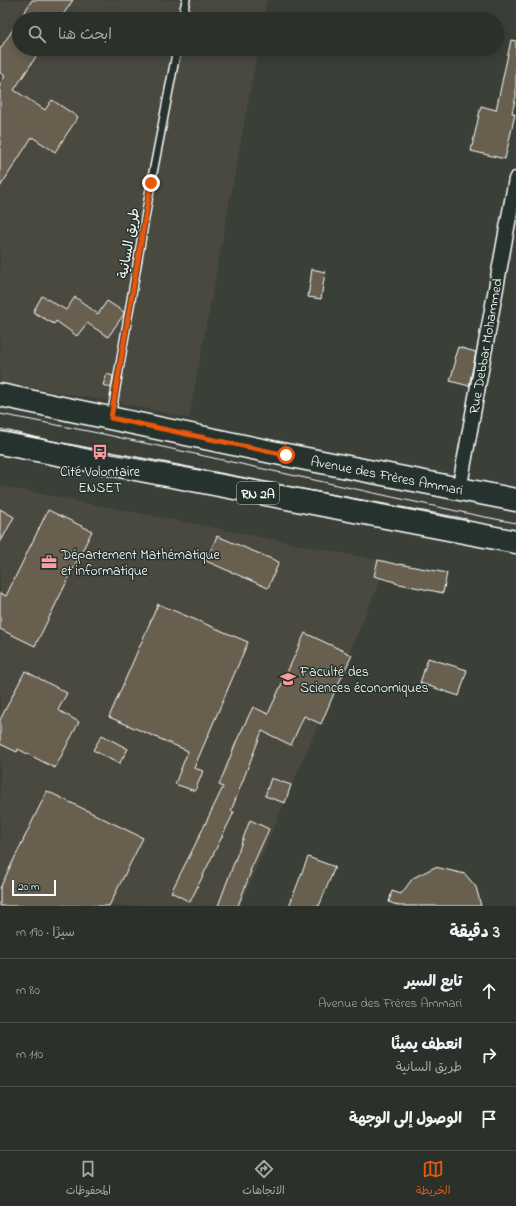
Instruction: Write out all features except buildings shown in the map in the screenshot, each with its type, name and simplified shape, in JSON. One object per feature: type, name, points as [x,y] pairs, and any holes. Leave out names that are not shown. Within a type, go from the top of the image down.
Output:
[{"type":"main road","name":"Avenue des Frères Ammari","points":[[0,395],[286,455],[516,500]]},
{"type":"main road","name":"RN 2A","points":[[0,443],[516,542]]},
{"type":"street","name":"Rue Debbar Mohammed","points":[[459,490],[512,218],[516,179]]},
{"type":"lane","points":[[183,12],[186,0]]},
{"type":"lane","name":"طريق السانية","points":[[111,418],[175,56]]},
{"type":"shaded area","points":[[0,0],[267,0],[264,12],[12,12],[12,56],[257,56],[189,418],[117,402],[0,383]]},
{"type":"shaded area","points":[[0,486],[388,562],[240,906],[0,906]]},
{"type":"tram line","points":[[0,414],[103,434],[516,523]]},
{"type":"tram line","points":[[0,429],[100,452],[467,519]]},
{"type":"place","name":"Cité Volontaire ENSET","points":[[100,452]]},
{"type":"place","name":"Département Mathématique et informatique","points":[[49,562]]},
{"type":"place","name":"Faculté des Sciences économiques","points":[[288,679]]},
{"type":"route","points":[[151,183],[111,418],[286,455]]}]
